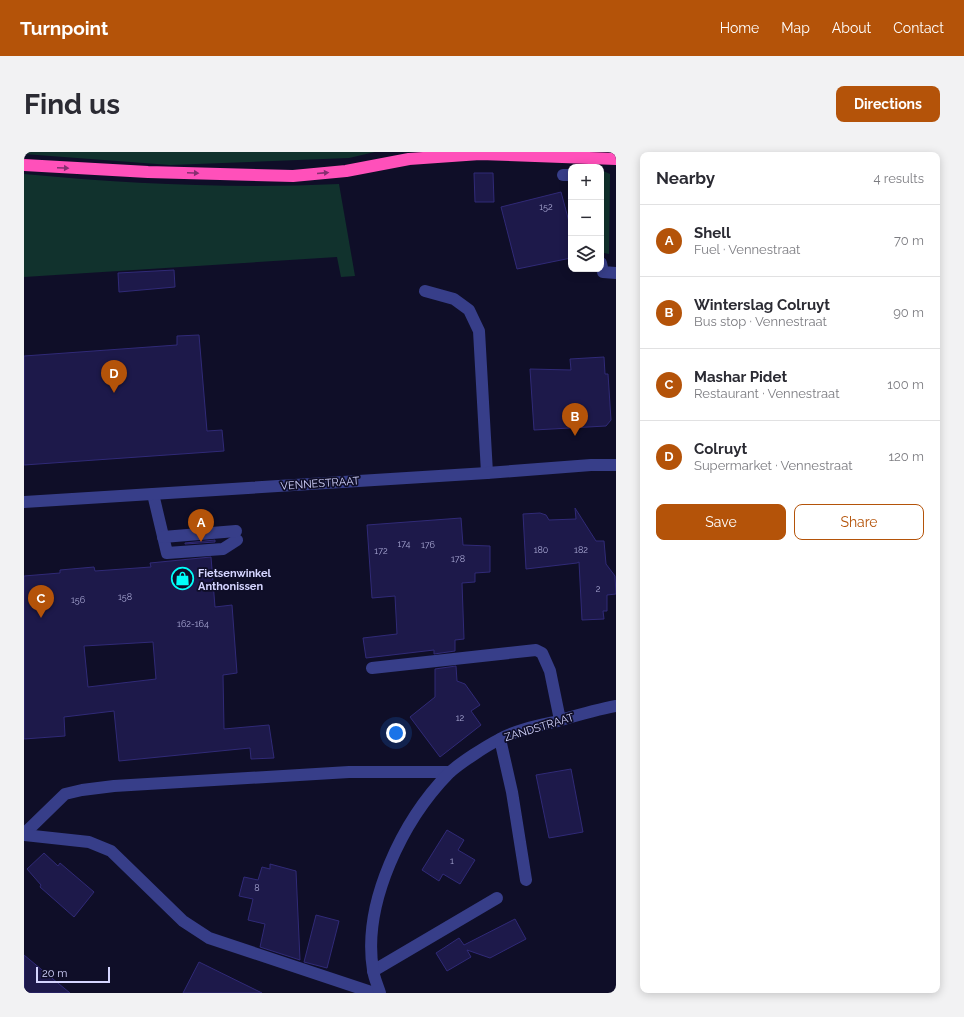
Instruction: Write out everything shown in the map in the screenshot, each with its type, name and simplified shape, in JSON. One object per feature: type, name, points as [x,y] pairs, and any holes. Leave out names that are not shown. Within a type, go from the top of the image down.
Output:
[{"type":"highway","points":[[24,165],[140,172],[293,176],[346,171],[409,159],[480,154],[616,159]]},
{"type":"street","points":[[603,272],[616,273]]},
{"type":"street","points":[[425,291],[454,299],[469,310],[479,331],[487,473]]},
{"type":"street","name":"VENNESTRAAT","points":[[24,502],[487,473],[591,464],[616,465]]},
{"type":"street","points":[[153,494],[163,537],[167,553],[224,548],[237,535],[163,537]]},
{"type":"street","points":[[372,668],[536,650],[542,653],[550,671],[560,720]]},
{"type":"street","name":"ZANDSTRAAT","points":[[380,993],[373,971],[371,946],[375,912],[386,873],[400,841],[424,803],[450,772],[500,739],[526,729],[616,706]]},
{"type":"street","points":[[500,739],[512,792],[526,880]]},
{"type":"street","points":[[24,835],[65,794],[82,790],[114,786],[349,772],[450,772]]},
{"type":"street","points":[[24,835],[89,842],[110,851],[183,921],[209,938],[374,993]]},
{"type":"street","points":[[373,971],[497,898]]},
{"type":"green space","points":[[24,152],[375,152],[349,158],[170,165],[24,154]]},
{"type":"green space","points":[[604,171],[610,174],[609,254],[604,253]]},
{"type":"green space","points":[[24,174],[182,185],[261,186],[339,184],[355,276],[341,277],[337,257],[24,277]]},
{"type":"building","points":[[474,173],[493,173],[494,202],[475,202]]},
{"type":"building","points":[[561,192],[568,218],[568,259],[517,269],[501,207]]},
{"type":"building","points":[[174,270],[175,287],[119,292],[118,273]]},
{"type":"building","points":[[199,335],[207,431],[222,430],[224,451],[24,465],[24,356],[177,345],[177,336]]},
{"type":"building","points":[[604,357],[605,374],[608,374],[611,420],[606,426],[534,430],[530,369],[571,370],[570,359]]},
{"type":"building","points":[[575,508],[596,541],[604,541],[606,564],[615,576],[616,594],[607,595],[607,611],[603,611],[604,619],[582,620],[579,562],[526,569],[523,514],[540,513],[546,515],[549,520],[576,519]]},
{"type":"building","points":[[461,518],[463,545],[490,546],[490,572],[475,573],[475,582],[462,583],[464,639],[455,640],[455,651],[434,654],[434,650],[366,658],[363,638],[397,634],[395,596],[372,598],[367,525]]},
{"type":"building","points":[[215,540],[215,542],[185,544],[185,543]]},
{"type":"building","points":[[211,557],[215,607],[232,605],[237,673],[223,675],[224,729],[269,725],[274,758],[251,759],[250,748],[119,761],[114,711],[64,717],[65,736],[24,739],[24,576],[60,573],[60,570],[94,567],[95,571],[151,567],[150,563]],"holes":[[[153,642],[156,679],[88,687],[84,646]]]},
{"type":"building","points":[[456,666],[457,681],[465,684],[480,705],[471,711],[481,725],[440,757],[410,717],[435,697],[435,669]]},
{"type":"building","points":[[571,769],[583,832],[549,838],[536,775]]},
{"type":"building","points":[[447,830],[464,840],[458,850],[475,860],[460,884],[443,874],[439,881],[422,870]]},
{"type":"building","points":[[44,853],[58,866],[60,863],[94,892],[74,917],[40,887],[41,885],[27,869]]},
{"type":"building","points":[[270,864],[296,871],[300,960],[260,947],[265,924],[248,920],[253,899],[239,896],[244,877],[258,880],[262,867],[270,869]]},
{"type":"building","points":[[316,915],[339,921],[327,968],[304,962]]},
{"type":"building","points":[[515,919],[526,939],[490,958],[467,950],[471,957],[447,971],[436,953],[459,938],[464,945]]},
{"type":"building","points":[[24,955],[70,993],[24,993]]},
{"type":"building","points":[[199,962],[262,993],[183,993]]},
{"type":"place","name":"Colruyt","points":[[114,393]]},
{"type":"place","name":"Winterslag Colruyt","points":[[575,436]]},
{"type":"place","name":"Shell","points":[[201,542]]},
{"type":"place","name":"Fietsenwinkel Anthonissen","points":[[182,579]]},
{"type":"place","name":"Mashar Pidet","points":[[41,618]]}]
